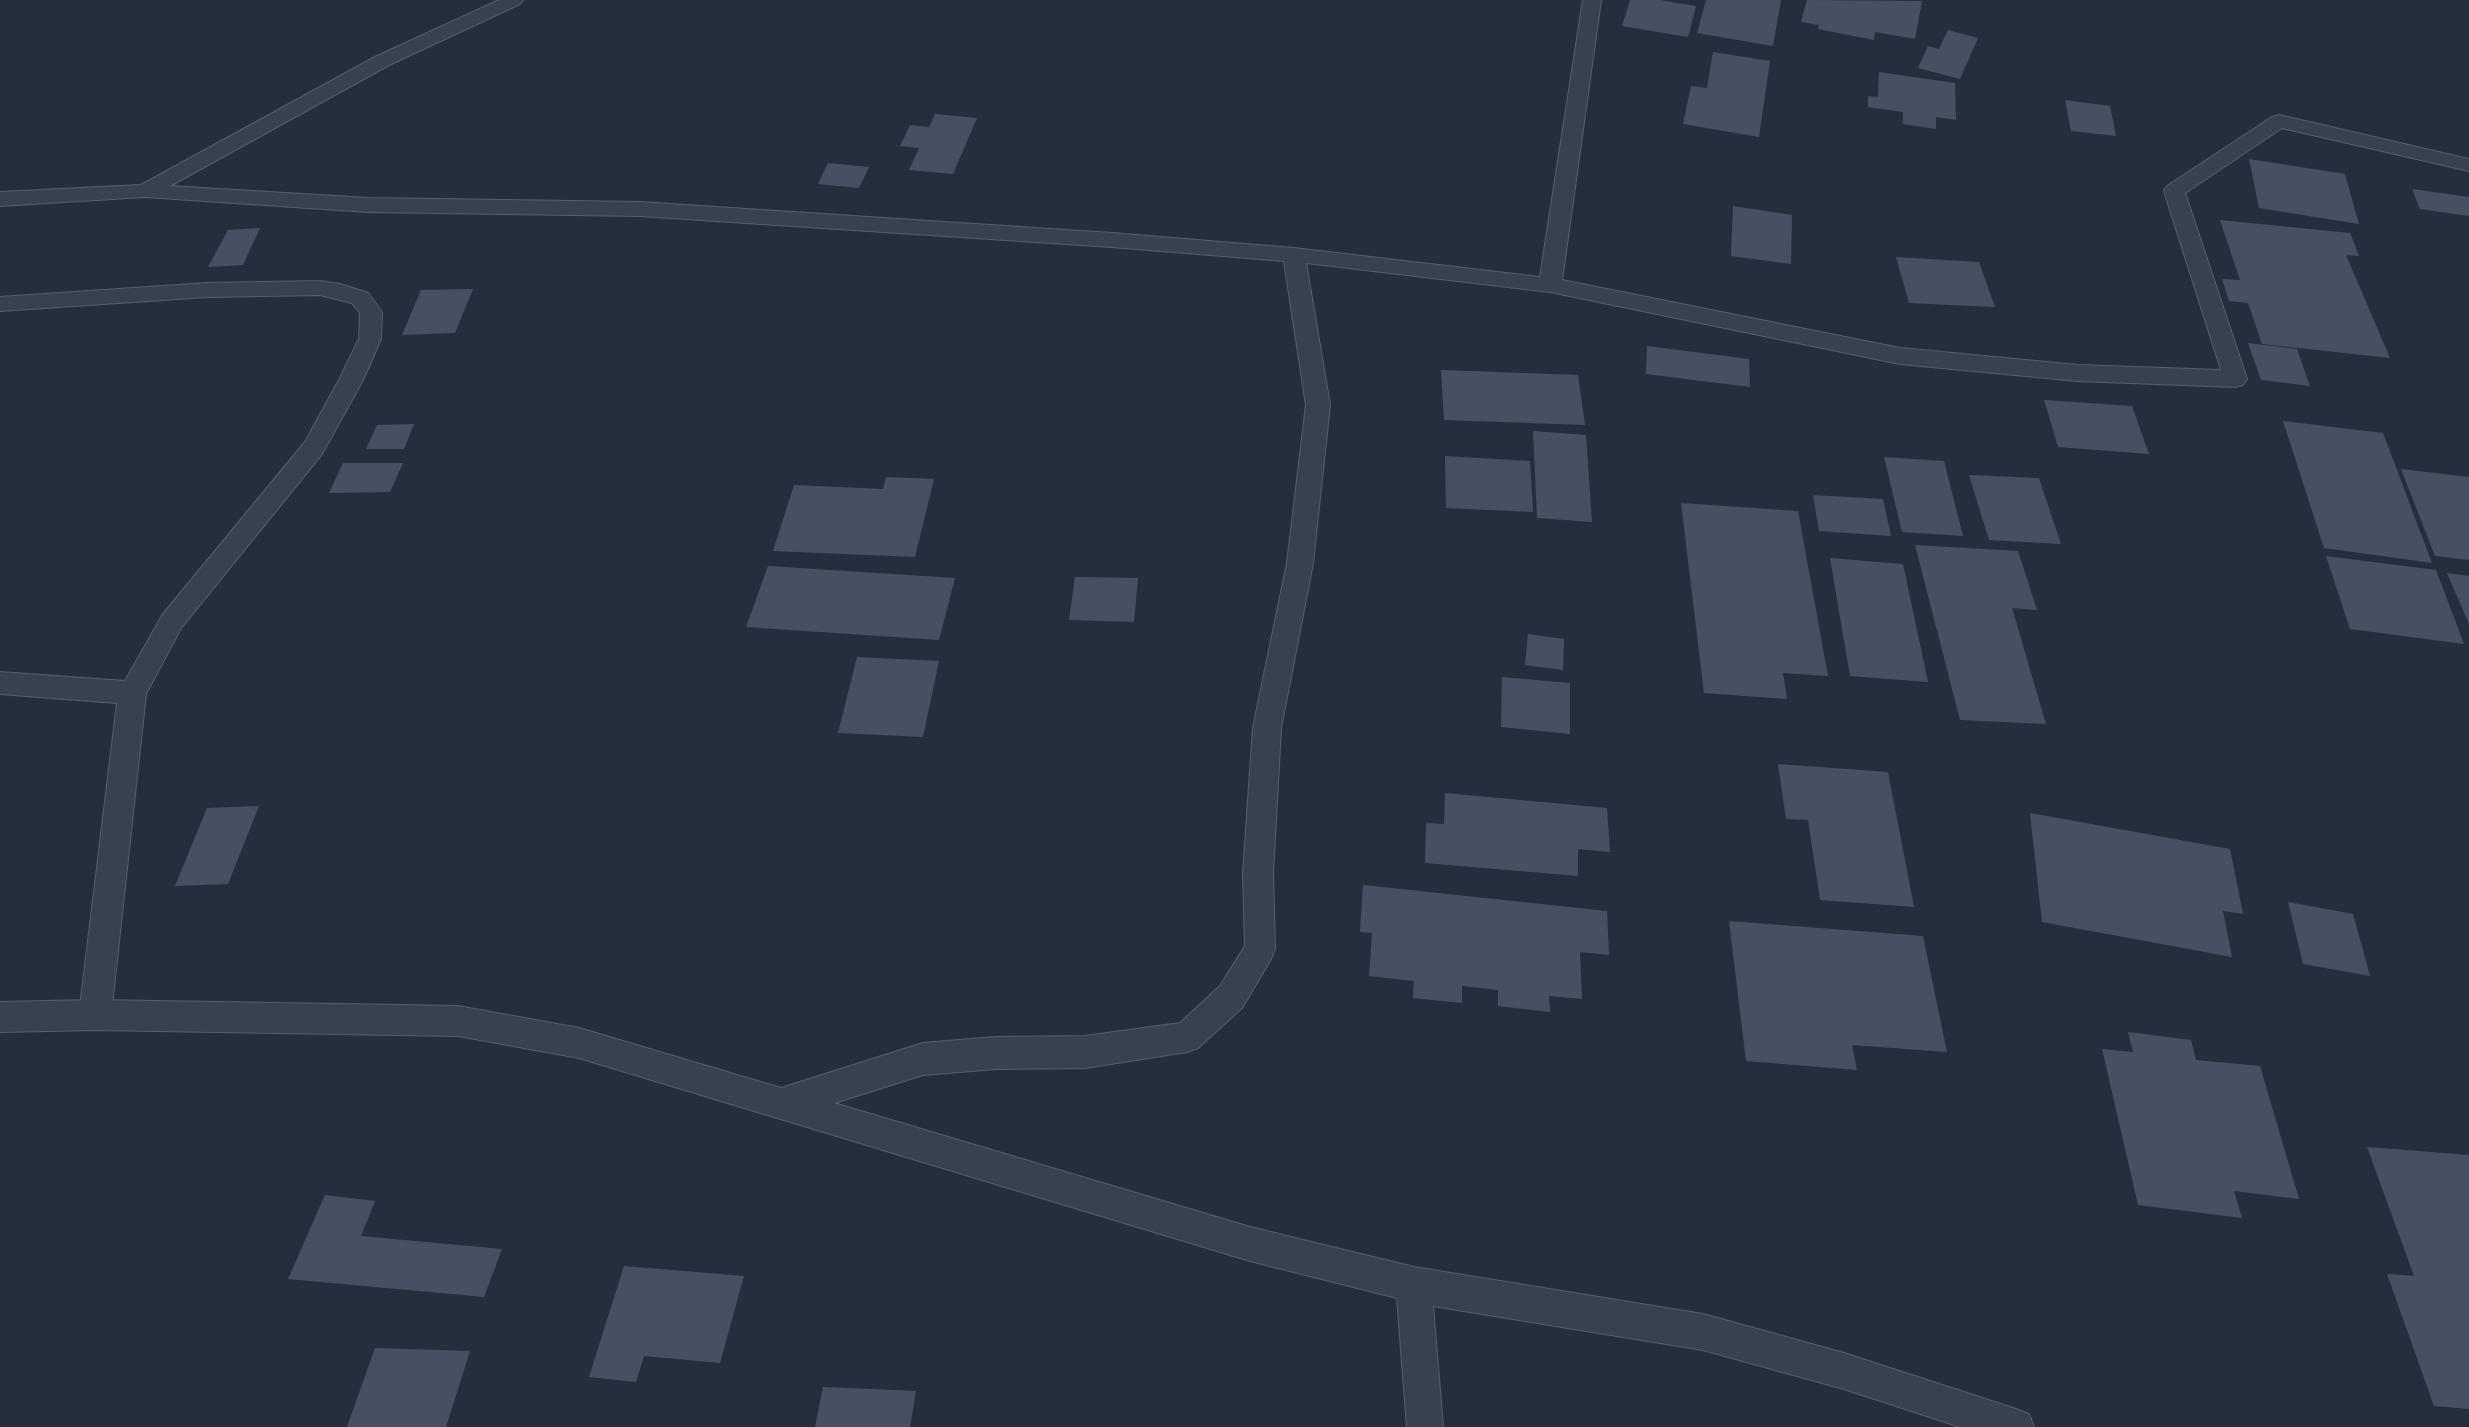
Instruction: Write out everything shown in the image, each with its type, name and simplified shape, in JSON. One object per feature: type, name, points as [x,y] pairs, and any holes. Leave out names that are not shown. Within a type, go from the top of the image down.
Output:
[{"type":"street","points":[[145,191],[382,61],[465,20],[514,0]]},
{"type":"street","points":[[1550,285],[1592,0]]},
{"type":"street","points":[[0,198],[145,191],[368,205],[640,209],[1112,240],[1294,255],[1550,285],[1900,356],[2078,373],[2235,379],[2174,191],[2279,121],[2469,165]]},
{"type":"street","points":[[781,1104],[923,1059],[996,1053],[1085,1052],[1187,1037],[1231,997],[1260,948],[1258,873],[1268,728],[1300,563],[1318,404],[1294,255]]},
{"type":"street","points":[[0,304],[207,290],[320,288],[340,291],[360,298],[371,312],[370,339],[351,380],[314,448],[172,621],[132,692],[95,1015]]},
{"type":"street","points":[[0,683],[132,692]]},
{"type":"street","points":[[0,1017],[95,1015],[458,1021],[579,1043],[1250,1244],[1414,1285],[1703,1332],[1844,1371],[2016,1427]]},
{"type":"street","points":[[1414,1285],[1425,1427]]},
{"type":"building","points":[[1630,0],[1659,0],[1696,6],[1688,37],[1622,26]]},
{"type":"building","points":[[1706,0],[1781,0],[1773,46],[1697,33]]},
{"type":"building","points":[[1807,0],[1922,1],[1915,39],[1875,32],[1874,40],[1818,29],[1819,25],[1801,22]]},
{"type":"building","points":[[1948,30],[1978,38],[1960,79],[1918,68],[1928,46],[1939,49]]},
{"type":"building","points":[[1713,52],[1770,61],[1759,137],[1683,124],[1691,86],[1707,88]]},
{"type":"building","points":[[1879,72],[1955,83],[1956,120],[1936,117],[1936,129],[1903,124],[1903,112],[1868,107],[1868,96],[1878,97]]},
{"type":"building","points":[[2065,100],[2110,106],[2116,136],[2071,131]]},
{"type":"building","points":[[935,114],[977,118],[953,174],[909,170],[919,148],[900,146],[910,125],[929,127]]},
{"type":"building","points":[[2249,159],[2345,174],[2359,224],[2259,208]]},
{"type":"building","points":[[828,163],[869,167],[859,188],[818,184]]},
{"type":"building","points":[[2412,189],[2469,197],[2469,216],[2420,209]]},
{"type":"building","points":[[1733,206],[1792,215],[1791,264],[1731,256]]},
{"type":"building","points":[[2220,220],[2350,233],[2359,256],[2346,255],[2390,358],[2262,344],[2248,303],[2229,301],[2222,279],[2240,280]]},
{"type":"building","points":[[260,228],[243,265],[208,267],[228,230]]},
{"type":"building","points":[[1896,257],[1979,262],[1995,307],[1909,303]]},
{"type":"building","points":[[473,289],[455,333],[402,335],[421,290]]},
{"type":"building","points":[[2248,343],[2297,349],[2310,386],[2261,380]]},
{"type":"building","points":[[1647,346],[1749,359],[1750,387],[1646,374]]},
{"type":"building","points":[[1441,370],[1578,375],[1585,425],[1444,420]]},
{"type":"building","points":[[2044,400],[2132,406],[2149,454],[2058,447]]},
{"type":"building","points":[[2283,421],[2383,433],[2432,563],[2324,548]]},
{"type":"building","points":[[414,424],[404,449],[366,449],[377,425]]},
{"type":"building","points":[[1533,431],[1586,435],[1592,522],[1537,518]]},
{"type":"building","points":[[1445,456],[1530,461],[1533,512],[1446,508]]},
{"type":"building","points":[[1884,457],[1944,461],[1963,536],[1902,532]]},
{"type":"building","points":[[343,463],[403,463],[390,492],[329,493]]},
{"type":"building","points":[[2401,469],[2469,477],[2469,560],[2435,556]]},
{"type":"building","points":[[1969,475],[2039,478],[2061,544],[1989,540]]},
{"type":"building","points":[[886,477],[934,479],[915,557],[773,551],[794,485],[883,489]]},
{"type":"building","points":[[1813,495],[1883,499],[1891,536],[1819,531]]},
{"type":"building","points":[[1681,503],[1798,511],[1828,676],[1783,673],[1787,699],[1704,693]]},
{"type":"building","points":[[1915,545],[2018,551],[2037,610],[2012,608],[2046,724],[1960,720]]},
{"type":"building","points":[[2326,556],[2436,570],[2464,644],[2350,629]]},
{"type":"building","points":[[1830,558],[1903,564],[1928,682],[1850,676]]},
{"type":"building","points":[[768,566],[955,578],[939,640],[746,627]]},
{"type":"building","points":[[2447,573],[2469,576],[2469,624]]},
{"type":"building","points":[[1075,577],[1138,578],[1134,622],[1069,620]]},
{"type":"building","points":[[1528,634],[1564,639],[1563,670],[1525,665]]},
{"type":"building","points":[[857,657],[939,661],[923,737],[838,733]]},
{"type":"building","points":[[1502,677],[1570,683],[1570,734],[1501,727]]},
{"type":"building","points":[[1778,764],[1888,772],[1914,907],[1820,900],[1808,820],[1786,819]]},
{"type":"building","points":[[1445,793],[1607,808],[1610,852],[1578,849],[1578,876],[1425,863],[1426,823],[1444,824]]},
{"type":"building","points":[[259,806],[228,884],[175,886],[207,808]]},
{"type":"building","points":[[2030,813],[2230,849],[2243,914],[2223,911],[2232,957],[2042,922]]},
{"type":"building","points":[[1363,885],[1607,911],[1609,955],[1580,952],[1582,999],[1549,996],[1550,1012],[1498,1006],[1498,990],[1462,986],[1462,1003],[1413,998],[1414,981],[1369,976],[1372,933],[1360,932]]},
{"type":"building","points":[[2288,902],[2353,914],[2370,976],[2303,964]]},
{"type":"building","points":[[1729,921],[1923,936],[1947,1052],[1852,1045],[1857,1070],[1746,1061]]},
{"type":"building","points":[[2128,1032],[2191,1040],[2196,1060],[2260,1066],[2299,1199],[2234,1191],[2242,1218],[2138,1205],[2102,1049],[2133,1052]]},
{"type":"building","points":[[2367,1147],[2469,1155],[2469,1409],[2434,1406],[2387,1274],[2414,1276]]},
{"type":"building","points":[[325,1195],[375,1201],[361,1236],[502,1249],[484,1297],[288,1279]]},
{"type":"building","points":[[624,1266],[744,1276],[720,1363],[644,1356],[636,1382],[589,1377]]},
{"type":"building","points":[[375,1348],[470,1351],[446,1427],[347,1427]]},
{"type":"building","points":[[823,1387],[916,1391],[910,1427],[815,1427]]}]
